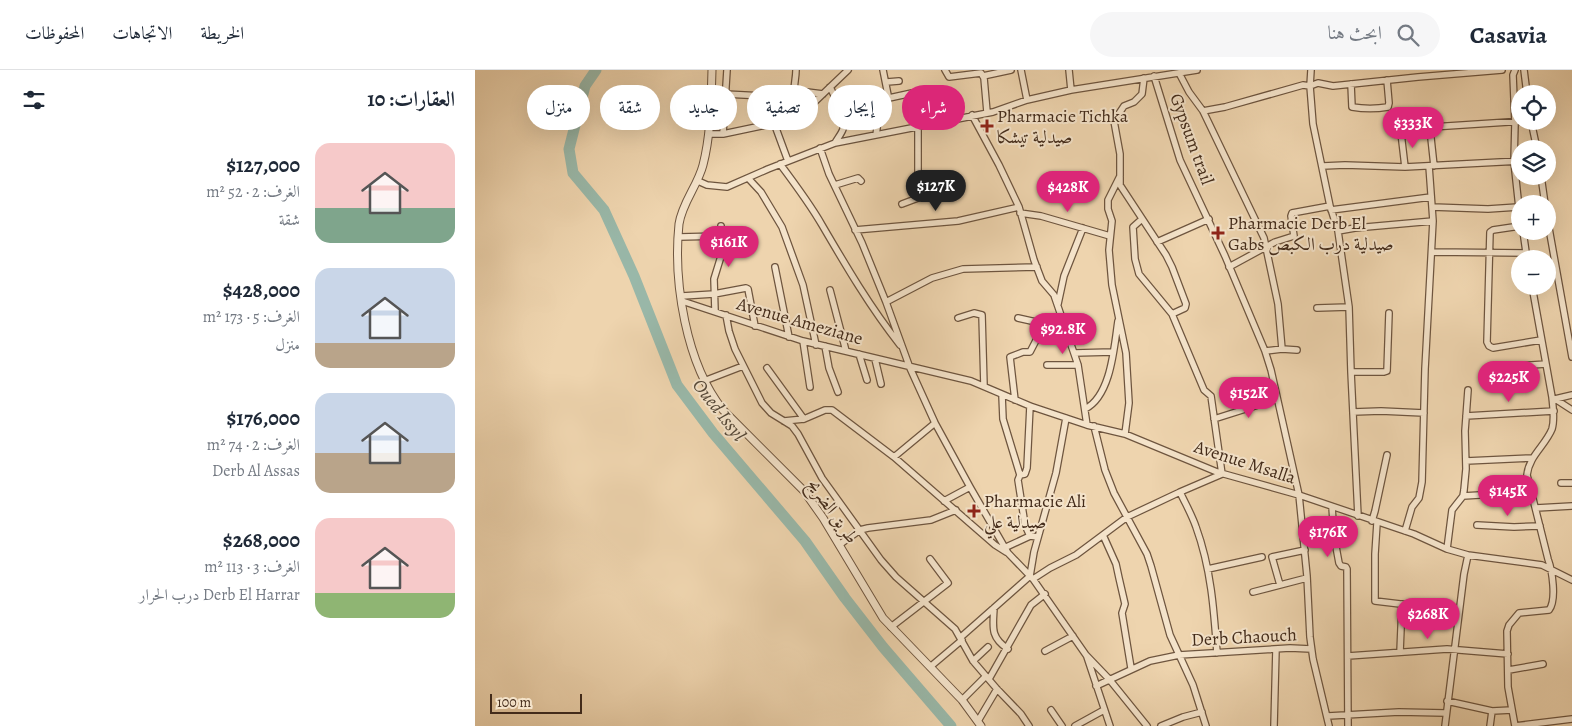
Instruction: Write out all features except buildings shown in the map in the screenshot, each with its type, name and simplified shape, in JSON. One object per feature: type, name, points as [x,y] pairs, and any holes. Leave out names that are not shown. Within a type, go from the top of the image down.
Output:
[{"type":"street","name":"طريق الضريح","points":[[713,70],[709,134],[699,181],[682,215],[678,264],[690,339],[705,381],[712,396],[723,410],[804,491],[883,618],[962,700],[979,724]]},
{"type":"street","points":[[726,85],[727,70]]},
{"type":"street","points":[[794,85],[796,70]]},
{"type":"street","points":[[832,85],[848,70]]},
{"type":"street","points":[[883,70],[887,85]]},
{"type":"street","points":[[945,70],[949,77],[978,72],[983,76],[987,112]]},
{"type":"street","points":[[983,76],[1011,70]]},
{"type":"street","points":[[1021,70],[1027,100]]},
{"type":"street","points":[[1069,70],[1071,90]]},
{"type":"street","points":[[965,116],[1071,90],[1197,70]]},
{"type":"street","points":[[1311,70],[1310,86],[1313,124],[1331,208],[1338,231],[1349,307],[1358,516]]},
{"type":"street","points":[[1203,111],[1225,107],[1303,85],[1310,86],[1318,83],[1333,86],[1502,70]]},
{"type":"street","points":[[1513,85],[1515,70]]},
{"type":"street","points":[[1523,70],[1526,85]]},
{"type":"street","points":[[1179,73],[1189,92],[1203,111],[1268,247],[1278,304],[1282,349]]},
{"type":"street","name":"Gypsum trail","points":[[1154,76],[1180,160],[1192,188],[1209,219],[1265,351],[1299,495],[1305,550],[1311,649],[1329,726]]},
{"type":"street","points":[[1144,78],[1142,94],[1135,102],[1124,106],[1114,121],[1120,154],[1120,185],[1172,267],[1186,304],[1185,308],[1172,314]]},
{"type":"street","points":[[1351,84],[1352,107],[1385,108],[1388,107],[1389,103],[1387,80]]},
{"type":"street","points":[[887,82],[899,81]]},
{"type":"street","points":[[818,98],[828,89]]},
{"type":"street","points":[[818,93],[823,94]]},
{"type":"street","points":[[972,115],[999,165],[1020,210],[1042,281],[1054,295],[1078,365],[1087,425]]},
{"type":"street","points":[[1405,531],[1412,506],[1419,498],[1422,489],[1433,221],[1430,129],[1432,127],[1511,123]]},
{"type":"street","points":[[709,134],[723,134],[747,129]]},
{"type":"street","points":[[699,181],[707,185],[723,188],[835,143],[902,129]]},
{"type":"street","points":[[723,130],[723,134]]},
{"type":"street","points":[[777,130],[788,161]]},
{"type":"street","points":[[835,143],[843,130]]},
{"type":"street","points":[[876,135],[877,130]]},
{"type":"street","points":[[902,204],[918,198],[918,130]]},
{"type":"street","points":[[1401,133],[1405,167]]},
{"type":"street","points":[[820,148],[829,174],[886,302],[910,368],[935,423],[1005,550],[1045,594],[1086,655],[1109,679],[1147,726]]},
{"type":"street","points":[[1323,166],[1405,167],[1511,162]]},
{"type":"street","points":[[781,164],[822,225],[834,248],[867,300],[903,349]]},
{"type":"street","points":[[1120,176],[1108,200],[1108,208],[1112,221],[1109,236],[1112,285],[1126,353],[1129,388],[1125,434]]},
{"type":"street","points":[[748,178],[761,192],[783,227],[803,285],[816,345]]},
{"type":"street","points":[[835,185],[857,178],[861,181]]},
{"type":"street","points":[[1229,267],[1275,242],[1294,236],[1292,213],[1431,197]]},
{"type":"street","points":[[1432,208],[1511,207]]},
{"type":"street","points":[[855,230],[958,221],[1020,210],[1109,236]]},
{"type":"street","points":[[1157,242],[1209,219]]},
{"type":"street","points":[[931,667],[994,608],[1031,577],[1076,555],[1127,518],[1222,474],[1211,396],[1204,390],[1172,314],[1144,281],[1137,269],[1133,226],[1142,220]]},
{"type":"street","points":[[1338,231],[1433,221]]},
{"type":"street","points":[[715,312],[714,274],[722,253],[721,226]]},
{"type":"street","points":[[1057,306],[1064,276],[1083,228]]},
{"type":"street","points":[[1511,228],[1491,231],[1487,332],[1489,346],[1493,348],[1541,340]]},
{"type":"street","points":[[679,236],[721,236]]},
{"type":"street","points":[[1432,252],[1511,255]]},
{"type":"street","points":[[775,267],[789,337]]},
{"type":"street","points":[[886,302],[945,273],[963,269],[1037,267]]},
{"type":"street","points":[[1556,286],[1572,357]]},
{"type":"street","points":[[682,298],[746,288],[748,289],[755,326]]},
{"type":"street","points":[[830,290],[846,351]]},
{"type":"street","points":[[1534,295],[1554,398],[1554,412],[1551,429],[1532,458],[1528,466],[1527,475],[1552,569],[1552,606],[1549,610],[1524,612],[1517,615],[1507,628],[1508,687],[1515,726],[1572,719]]},
{"type":"street","name":"Avenue Ameziane","points":[[682,298],[715,312],[789,337],[910,368]]},
{"type":"street","points":[[1317,308],[1349,307]]},
{"type":"street","points":[[1351,372],[1387,371],[1389,312]]},
{"type":"street","points":[[958,318],[974,313],[982,315],[984,386]]},
{"type":"street","points":[[726,315],[735,349],[762,403],[771,413],[792,426],[822,478],[896,577],[955,629],[962,638],[973,661],[1021,714],[1029,726]]},
{"type":"street","points":[[1019,318],[1045,323],[1064,324]]},
{"type":"street","points":[[1085,410],[1095,403],[1105,386],[1119,318]]},
{"type":"street","points":[[1015,400],[1010,357],[1023,352],[1030,352],[1045,323]]},
{"type":"street","points":[[803,341],[810,387]]},
{"type":"street","points":[[825,346],[829,368],[838,392]]},
{"type":"street","points":[[1265,351],[1297,350]]},
{"type":"street","points":[[1074,353],[1113,352]]},
{"type":"street","points":[[859,354],[867,380]]},
{"type":"street","points":[[875,358],[881,384]]},
{"type":"street","points":[[1504,367],[1546,364]]},
{"type":"street","points":[[1047,365],[1078,365]]},
{"type":"street","points":[[705,381],[743,366]]},
{"type":"street","points":[[767,368],[804,419]]},
{"type":"street","name":"Avenue Msalla","points":[[910,368],[955,377],[984,386],[1030,406],[1087,425],[1125,434],[1222,474],[1299,495],[1405,531],[1447,549],[1468,555],[1542,565],[1572,580]]},
{"type":"street","points":[[1447,549],[1452,510],[1463,496],[1468,390]]},
{"type":"street","points":[[1002,395],[1003,419],[1020,475],[1018,478],[1025,525],[1030,536]]},
{"type":"street","points":[[1554,398],[1572,395]]},
{"type":"street","points":[[1554,398],[1572,410]]},
{"type":"street","points":[[1214,419],[1277,399]]},
{"type":"street","points":[[1020,475],[1025,474],[1027,468],[1030,406]]},
{"type":"street","points":[[784,421],[804,419],[825,410],[832,410],[894,457],[995,544],[1005,550]]},
{"type":"street","points":[[1353,412],[1424,413]]},
{"type":"street","points":[[1466,416],[1554,412]]},
{"type":"street","points":[[1031,577],[1038,537],[1049,501],[1066,418]]},
{"type":"street","points":[[894,457],[935,423]]},
{"type":"street","points":[[1094,426],[1105,470],[1127,518],[1144,548],[1151,566],[1170,635],[1193,685],[1206,726]]},
{"type":"street","points":[[1387,455],[1374,522],[1374,600],[1376,602],[1459,611]]},
{"type":"street","points":[[1466,461],[1532,458]]},
{"type":"street","points":[[1561,483],[1572,483]]},
{"type":"street","points":[[944,501],[970,488]]},
{"type":"street","points":[[1180,492],[1196,526],[1208,569],[1214,605],[1217,653]]},
{"type":"street","points":[[1463,496],[1530,492]]},
{"type":"street","points":[[1536,508],[1572,506]]},
{"type":"street","points":[[1332,507],[1334,536],[1339,563],[1347,569],[1349,726]]},
{"type":"street","points":[[839,545],[860,530],[931,520],[956,510]]},
{"type":"street","points":[[1477,525],[1540,526]]},
{"type":"street","points":[[1103,535],[1116,564],[1125,604],[1121,613],[1131,668]]},
{"type":"street","points":[[1005,550],[1030,536],[1038,537]]},
{"type":"street","points":[[1280,585],[1272,557],[1305,550]]},
{"type":"street","points":[[1445,726],[1445,713],[1468,555]]},
{"type":"street","points":[[1208,569],[1262,558]]},
{"type":"street","points":[[891,627],[948,582],[930,559]]},
{"type":"street","points":[[1253,592],[1307,578]]},
{"type":"street","points":[[962,700],[988,678],[1008,649],[1031,606],[1045,594]]},
{"type":"street","points":[[1399,652],[1402,604]]},
{"type":"street","points":[[994,608],[994,636],[1008,649]]},
{"type":"street","points":[[1045,651],[1073,636]]},
{"type":"street","points":[[973,661],[987,647]]},
{"type":"street","points":[[1274,726],[1276,649]]},
{"type":"street","name":"Derb Chaouch","points":[[1096,686],[1131,668],[1150,661],[1179,655],[1276,649],[1311,649]]},
{"type":"street","points":[[1348,656],[1454,650],[1508,654]]},
{"type":"street","points":[[1086,655],[1111,726]]},
{"type":"street","points":[[1509,670],[1543,664]]},
{"type":"street","points":[[979,724],[997,689]]},
{"type":"street","points":[[1447,701],[1491,711],[1512,710]]},
{"type":"street","points":[[1051,710],[1062,726]]},
{"type":"street","points":[[1075,726],[1104,710]]},
{"type":"street","points":[[1490,726],[1491,711]]},
{"type":"street","points":[[1161,726],[1202,712]]},
{"type":"street","points":[[1328,716],[1399,712],[1445,713]]},
{"type":"waterway","name":"Oued Issyl","points":[[596,70],[585,86],[569,149],[573,173],[604,210],[634,276],[677,385],[713,433],[805,541],[845,598],[883,647],[951,726]]},
{"type":"place","name":"Pharmacie Tichka صيدلية تيشكا","points":[[987,126]]},
{"type":"place","name":"Pharmacie Derb El Gabs صيدلية درب الكبص","points":[[1218,233]]},
{"type":"place","name":"Pharmacie Ali صيدلية علي","points":[[974,511]]}]
